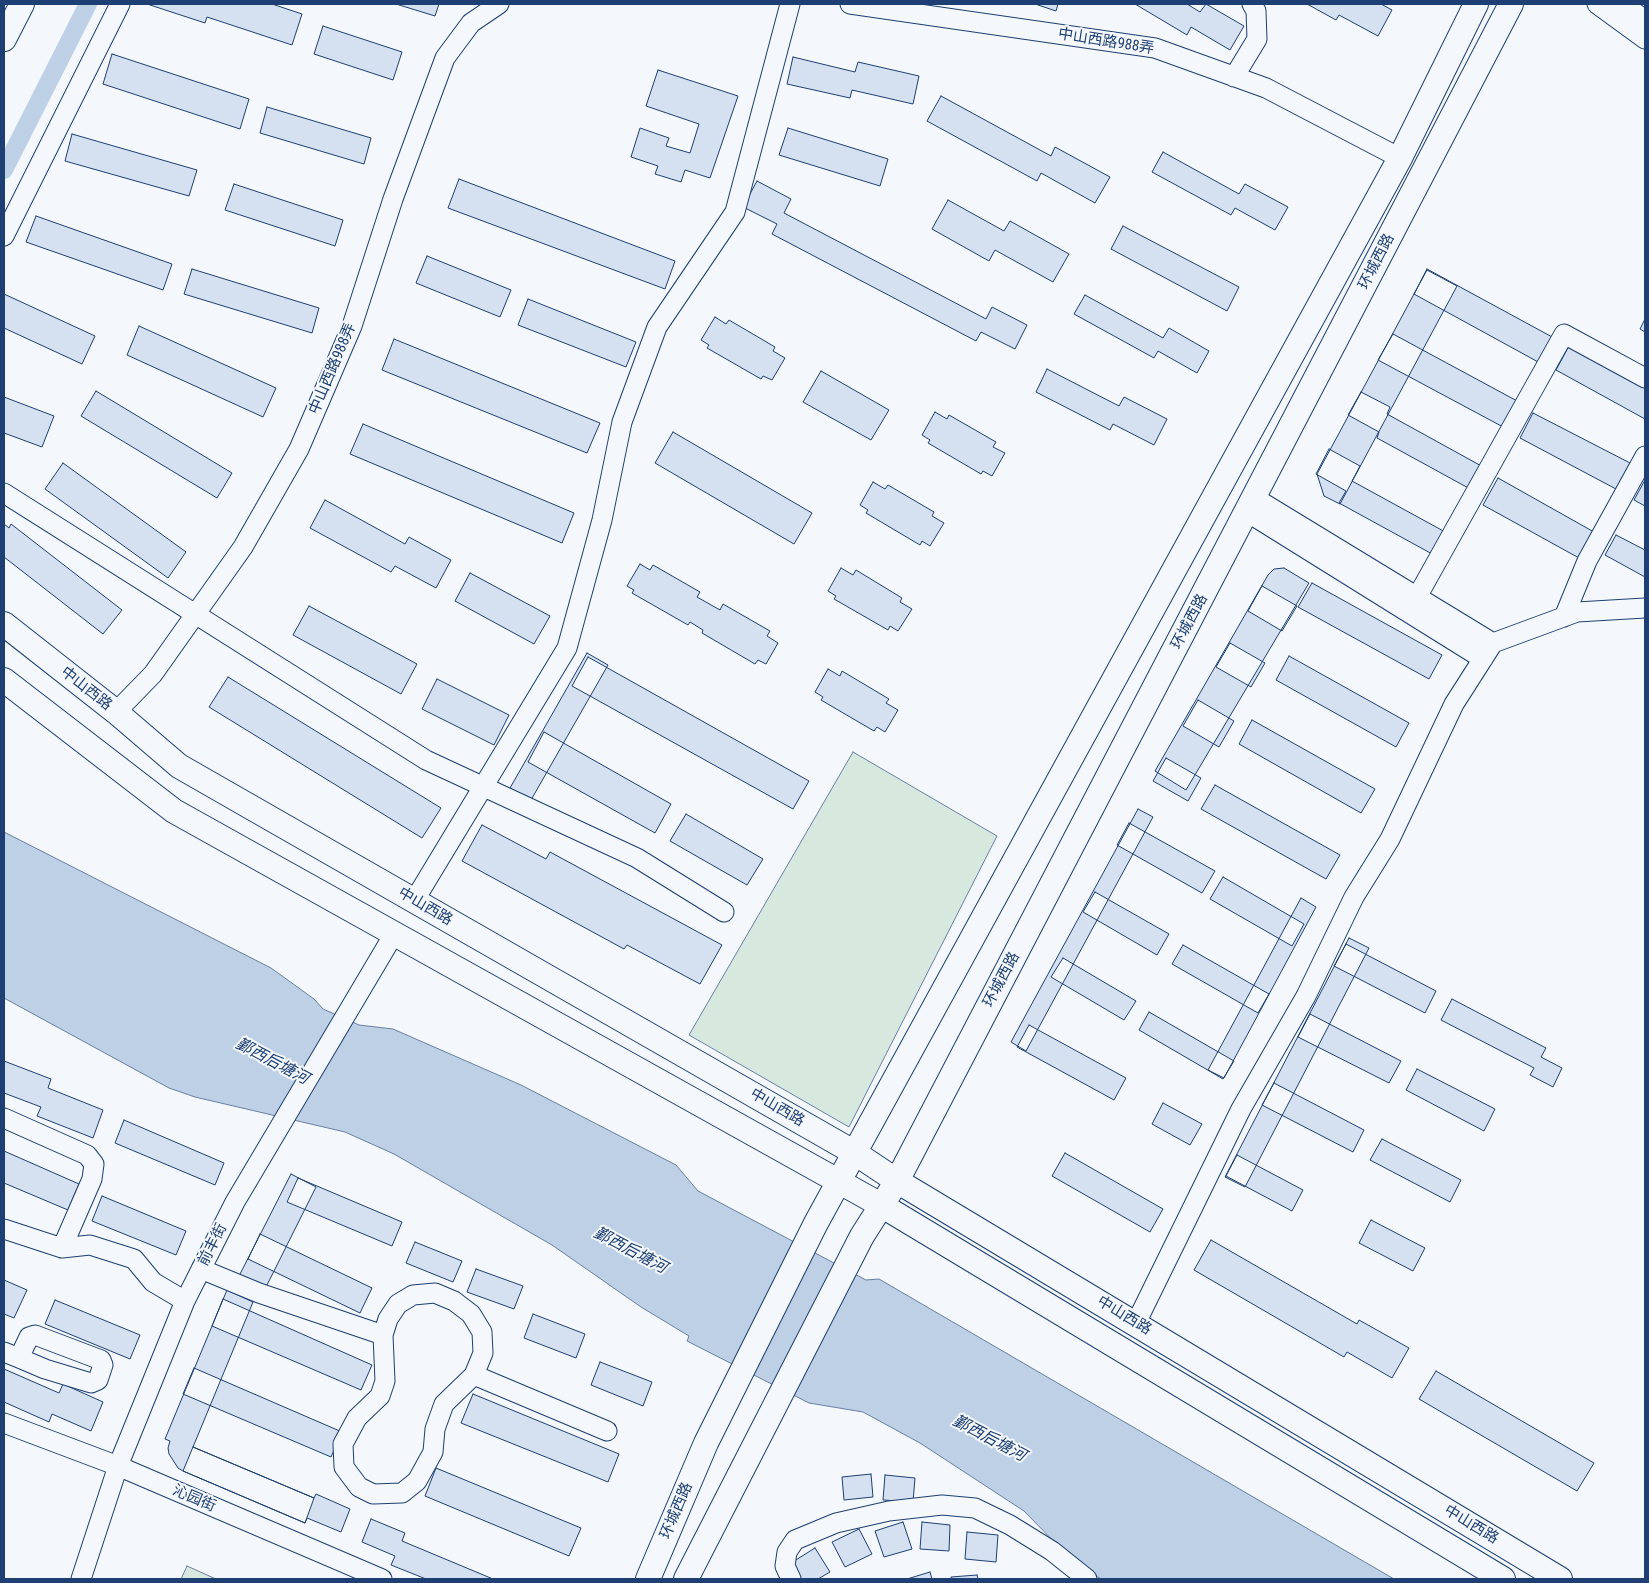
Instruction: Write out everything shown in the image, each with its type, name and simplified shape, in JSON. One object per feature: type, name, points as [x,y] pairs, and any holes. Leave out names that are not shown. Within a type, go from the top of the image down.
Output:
[{"type":"main road","points":[[4,39],[22,4]]},
{"type":"main road","name":"环城西路","points":[[648,1579],[706,1443],[816,1223],[1400,158],[1476,4]]},
{"type":"main road","name":"环城西路","points":[[686,1579],[744,1462],[862,1236],[897,1181],[1511,4]]},
{"type":"main road","name":"中山西路","points":[[4,624],[116,712],[179,766],[855,1153],[897,1181],[1560,1579]]},
{"type":"main road","name":"中山西路","points":[[4,680],[174,811],[839,1183],[882,1205],[1503,1579]]},
{"type":"street","points":[[4,236],[120,4]]},
{"type":"street","points":[[414,901],[567,648],[602,520],[622,422],[657,327],[735,212],[790,4]]},
{"type":"street","name":"中山西路988弄","points":[[850,4],[1155,48],[1266,88],[1400,158]]},
{"type":"street","points":[[1234,77],[1256,39],[1256,11],[1252,4]]},
{"type":"street","points":[[1597,4],[1645,39]]},
{"type":"street","points":[[1623,4],[1645,20]]},
{"type":"street","name":"中山西路988弄","points":[[116,712],[153,674],[242,547],[299,449],[352,326],[393,199],[445,58],[471,24],[495,5]]},
{"type":"street","points":[[1417,597],[1564,334],[1645,378]]},
{"type":"street","points":[[1564,617],[1587,561],[1645,456]]},
{"type":"street","points":[[4,493],[194,615],[426,760],[637,858],[724,912]]},
{"type":"street","points":[[1251,505],[1417,597],[1493,643]]},
{"type":"street","points":[[1251,505],[1483,659]]},
{"type":"street","points":[[1136,1323],[1241,1109],[1306,996],[1354,897],[1390,839],[1454,704],[1493,643],[1577,612],[1645,608]]},
{"type":"street","name":"前丰街","points":[[81,1579],[118,1466],[185,1300],[235,1202],[394,934]]},
{"type":"street","points":[[4,1118],[87,1155],[94,1164],[92,1179],[62,1248]]},
{"type":"street","points":[[4,1229],[62,1248],[90,1245],[134,1259],[153,1282],[185,1300]]},
{"type":"street","points":[[201,1270],[259,1293],[298,1304],[383,1335]]},
{"type":"street","points":[[435,1292],[454,1301],[472,1314],[482,1332],[483,1354],[474,1375],[444,1404],[435,1429],[433,1452],[416,1481],[402,1493],[373,1494],[359,1487],[344,1467],[343,1444],[357,1418],[380,1396],[385,1381],[383,1335],[388,1318],[398,1304],[413,1295],[435,1292]]},
{"type":"street","points":[[474,1375],[607,1431]]},
{"type":"street","name":"沁园街","points":[[4,1423],[118,1466],[382,1579]]},
{"type":"street","points":[[791,1579],[785,1566],[787,1552],[795,1540],[836,1522],[889,1511],[942,1505],[975,1508],[1010,1525],[1052,1551],[1087,1579]]},
{"type":"shaded area","points":[[853,752],[997,836],[849,1127],[689,1035]]},
{"type":"shaded area","points":[[187,1566],[216,1579],[181,1579]]},
{"type":"water","name":"鄞西后塘河","points":[[4,832],[271,968],[314,999],[323,1009],[359,1025],[393,1029],[521,1085],[676,1165],[698,1191],[866,1280],[879,1279],[1394,1579],[1101,1579],[1071,1559],[1024,1511],[920,1443],[863,1412],[809,1403],[687,1341],[689,1336],[641,1307],[552,1245],[394,1154],[345,1132],[195,1097],[169,1088],[4,998]]},
{"type":"building","points":[[147,4],[272,4],[302,14],[292,45],[207,17],[205,23]]},
{"type":"building","points":[[396,4],[439,4],[435,16]]},
{"type":"building","points":[[1035,4],[1058,4],[1056,11]]},
{"type":"building","points":[[1135,4],[1187,4],[1200,12],[1206,4],[1244,26],[1230,50],[1191,27],[1187,35]]},
{"type":"building","points":[[1307,4],[1381,4],[1392,10],[1378,36],[1339,15],[1336,20]]},
{"type":"building","points":[[323,26],[402,52],[393,80],[314,54]]},
{"type":"building","points":[[112,54],[249,99],[240,129],[103,84]]},
{"type":"building","points":[[793,57],[855,72],[858,62],[919,76],[913,104],[852,90],[850,98],[787,84]]},
{"type":"building","points":[[658,70],[738,96],[710,178],[685,170],[681,182],[655,174],[658,166],[631,157],[640,128],[669,138],[666,146],[690,153],[699,124],[646,106]]},
{"type":"building","points":[[941,96],[1051,156],[1055,147],[1110,177],[1095,203],[1041,173],[1037,181],[927,121]]},
{"type":"building","points":[[267,107],[371,138],[364,164],[260,133]]},
{"type":"building","points":[[788,128],[888,159],[880,186],[779,155]]},
{"type":"building","points":[[72,134],[197,170],[189,196],[65,161]]},
{"type":"building","points":[[1163,152],[1239,194],[1245,184],[1288,207],[1275,230],[1235,208],[1231,215],[1152,172]]},
{"type":"building","points":[[459,179],[675,261],[665,289],[448,208]]},
{"type":"building","points":[[757,181],[791,199],[784,213],[986,319],[992,307],[1027,325],[1015,349],[981,332],[976,341],[772,234],[777,224],[743,207]]},
{"type":"building","points":[[234,184],[343,220],[335,246],[225,210]]},
{"type":"building","points":[[948,200],[1004,231],[1010,221],[1069,254],[1053,282],[995,250],[989,261],[932,229]]},
{"type":"building","points":[[36,216],[172,264],[163,290],[26,242]]},
{"type":"building","points":[[1123,226],[1239,287],[1227,311],[1111,249]]},
{"type":"building","points":[[427,256],[511,290],[500,317],[416,283]]},
{"type":"building","points":[[192,269],[319,308],[312,333],[184,294]]},
{"type":"building","points":[[1427,269],[1554,338],[1540,363],[1414,294]]},
{"type":"building","points":[[1427,270],[1457,286],[1340,504],[1324,496],[1317,474]]},
{"type":"building","points":[[4,294],[95,336],[82,364],[4,328]]},
{"type":"building","points":[[1085,295],[1163,338],[1169,328],[1209,351],[1197,373],[1158,351],[1154,358],[1074,314]]},
{"type":"building","points":[[528,299],[636,342],[626,367],[518,325]]},
{"type":"building","points":[[715,317],[726,324],[729,320],[775,347],[773,351],[785,358],[772,380],[763,376],[761,379],[707,348],[709,345],[701,340]]},
{"type":"building","points":[[1645,319],[1645,332],[1640,329]]},
{"type":"building","points":[[139,326],[276,388],[263,417],[127,355]]},
{"type":"building","points":[[1393,334],[1519,402],[1505,428],[1378,360]]},
{"type":"building","points":[[394,339],[600,423],[587,453],[382,370]]},
{"type":"building","points":[[1569,346],[1645,388],[1645,419],[1556,370]]},
{"type":"building","points":[[1047,369],[1119,406],[1124,397],[1167,419],[1154,445],[1113,424],[1110,430],[1036,392]]},
{"type":"building","points":[[821,371],[889,410],[871,440],[803,402]]},
{"type":"building","points":[[96,391],[232,473],[217,498],[81,416]]},
{"type":"building","points":[[1361,392],[1390,407],[1387,414],[1485,468],[1472,490],[1377,438],[1379,432],[1348,415]]},
{"type":"building","points":[[4,397],[54,416],[42,447],[4,433]]},
{"type":"building","points":[[935,412],[947,419],[949,415],[996,442],[993,447],[1005,453],[992,476],[983,471],[981,474],[928,443],[930,440],[922,435]]},
{"type":"building","points":[[1533,413],[1630,463],[1616,489],[1520,438]]},
{"type":"building","points":[[363,424],[574,513],[562,543],[350,454]]},
{"type":"building","points":[[673,432],[812,513],[794,544],[655,463]]},
{"type":"building","points":[[1329,449],[1360,466],[1352,481],[1447,533],[1434,555],[1339,503],[1346,491],[1316,474]]},
{"type":"building","points":[[63,463],[186,552],[168,578],[45,489]]},
{"type":"building","points":[[1498,478],[1594,532],[1579,558],[1483,505]]},
{"type":"building","points":[[1645,480],[1645,506],[1634,500]]},
{"type":"building","points":[[873,482],[885,489],[888,485],[934,512],[932,516],[944,523],[930,546],[922,541],[920,545],[866,513],[868,510],[860,505]]},
{"type":"building","points":[[325,500],[405,544],[409,537],[451,560],[436,588],[395,566],[391,572],[310,528]]},
{"type":"building","points":[[4,524],[9,528],[11,524],[122,610],[103,634],[4,557]]},
{"type":"building","points":[[1616,535],[1645,550],[1645,577],[1605,555]]},
{"type":"building","points":[[640,564],[650,570],[653,565],[700,592],[697,597],[720,610],[723,604],[770,631],[767,636],[778,643],[766,664],[758,660],[755,664],[702,633],[703,630],[690,622],[688,625],[632,593],[634,590],[627,586]]},
{"type":"building","points":[[841,568],[853,575],[856,570],[902,598],[900,602],[912,609],[898,631],[890,626],[888,630],[834,599],[836,596],[828,591]]},
{"type":"building","points":[[1284,568],[1309,583],[1186,790],[1155,771],[1268,575],[1274,569]]},
{"type":"building","points":[[470,573],[550,616],[534,644],[455,601]]},
{"type":"building","points":[[1312,583],[1442,655],[1429,679],[1298,607]]},
{"type":"building","points":[[1262,586],[1297,606],[1282,631],[1248,611]]},
{"type":"building","points":[[309,606],[417,664],[401,694],[293,635]]},
{"type":"building","points":[[1230,643],[1265,663],[1251,687],[1216,667]]},
{"type":"building","points":[[587,653],[608,665],[531,800],[510,788]]},
{"type":"building","points":[[1289,656],[1409,723],[1396,747],[1276,680]]},
{"type":"building","points":[[588,657],[809,781],[793,809],[572,686]]},
{"type":"building","points":[[828,669],[840,676],[842,671],[889,699],[886,703],[898,710],[885,732],[877,727],[874,731],[821,700],[823,697],[815,692]]},
{"type":"building","points":[[228,677],[441,808],[422,838],[209,707]]},
{"type":"building","points":[[437,679],[509,715],[494,745],[422,709]]},
{"type":"building","points":[[1198,700],[1234,721],[1219,747],[1183,726]]},
{"type":"building","points":[[1252,720],[1375,789],[1361,813],[1239,744]]},
{"type":"building","points":[[544,732],[671,804],[655,833],[528,762]]},
{"type":"building","points":[[1166,758],[1201,778],[1188,801],[1153,781]]},
{"type":"building","points":[[1215,785],[1340,855],[1326,879],[1201,809]]},
{"type":"building","points":[[1138,809],[1153,817],[1026,1051],[1011,1042]]},
{"type":"building","points":[[686,814],[763,859],[747,885],[670,841]]},
{"type":"building","points":[[1129,823],[1215,871],[1202,893],[1117,845]]},
{"type":"building","points":[[482,825],[546,859],[550,852],[722,945],[700,984],[627,945],[624,949],[462,861]]},
{"type":"building","points":[[1223,877],[1304,924],[1292,946],[1210,899]]},
{"type":"building","points":[[1095,892],[1169,934],[1157,955],[1083,912]]},
{"type":"building","points":[[1301,898],[1316,907],[1224,1078],[1208,1070]]},
{"type":"building","points":[[1349,938],[1369,948],[1245,1187],[1225,1177]]},
{"type":"building","points":[[1346,944],[1436,991],[1425,1013],[1334,966]]},
{"type":"building","points":[[1183,945],[1269,994],[1258,1013],[1172,964]]},
{"type":"building","points":[[1063,958],[1136,1001],[1124,1020],[1051,977]]},
{"type":"building","points":[[1452,999],[1546,1048],[1541,1057],[1562,1068],[1553,1087],[1530,1075],[1534,1068],[1441,1020]]},
{"type":"building","points":[[1149,1012],[1234,1061],[1223,1079],[1139,1030]]},
{"type":"building","points":[[1310,1014],[1401,1061],[1389,1083],[1298,1037]]},
{"type":"building","points":[[1029,1025],[1126,1078],[1114,1100],[1017,1047]]},
{"type":"building","points":[[4,1061],[51,1079],[48,1088],[103,1110],[93,1138],[37,1116],[41,1107],[4,1093]]},
{"type":"building","points":[[1417,1069],[1495,1109],[1484,1131],[1406,1090]]},
{"type":"building","points":[[1274,1083],[1364,1130],[1353,1152],[1262,1105]]},
{"type":"building","points":[[1163,1103],[1202,1124],[1190,1145],[1152,1124]]},
{"type":"building","points":[[124,1120],[224,1163],[215,1185],[115,1143]]},
{"type":"building","points":[[1382,1139],[1461,1180],[1450,1202],[1370,1160]]},
{"type":"building","points":[[4,1151],[79,1184],[68,1210],[4,1183]]},
{"type":"building","points":[[1065,1153],[1163,1209],[1150,1232],[1052,1176]]},
{"type":"building","points":[[1237,1155],[1303,1190],[1292,1211],[1226,1176]]},
{"type":"building","points":[[291,1174],[316,1187],[264,1291],[238,1278]]},
{"type":"building","points":[[298,1178],[402,1222],[392,1246],[287,1202]]},
{"type":"building","points":[[102,1196],[186,1231],[176,1255],[92,1221]]},
{"type":"building","points":[[1371,1220],[1425,1248],[1413,1271],[1359,1243]]},
{"type":"building","points":[[260,1234],[372,1288],[360,1313],[248,1259]]},
{"type":"building","points":[[1211,1240],[1357,1324],[1359,1320],[1409,1348],[1392,1378],[1347,1352],[1344,1357],[1194,1270]]},
{"type":"building","points":[[415,1242],[462,1261],[453,1282],[406,1263]]},
{"type":"building","points":[[476,1269],[523,1286],[514,1309],[467,1292]]},
{"type":"building","points":[[4,1280],[27,1290],[14,1318],[4,1314]]},
{"type":"building","points":[[227,1290],[253,1302],[193,1447],[314,1498],[305,1523],[183,1471],[178,1468],[169,1454],[170,1441],[165,1439]]},
{"type":"building","points":[[223,1299],[372,1365],[361,1390],[212,1326]]},
{"type":"building","points":[[55,1300],[140,1335],[130,1359],[45,1324]]},
{"type":"building","points":[[533,1314],[585,1334],[576,1358],[524,1338]]},
{"type":"building","points":[[600,1362],[652,1382],[643,1406],[591,1385]]},
{"type":"building","points":[[194,1368],[342,1432],[331,1457],[183,1394]]},
{"type":"building","points":[[4,1369],[59,1393],[63,1384],[103,1402],[91,1431],[52,1414],[49,1422],[4,1402]]},
{"type":"building","points":[[1436,1371],[1594,1463],[1577,1491],[1419,1399]]},
{"type":"building","points":[[473,1394],[619,1454],[608,1482],[461,1423]]},
{"type":"building","points":[[193,1447],[314,1498],[316,1494],[350,1509],[341,1532],[307,1518],[305,1523],[183,1471]]},
{"type":"building","points":[[436,1468],[581,1528],[569,1556],[425,1496]]},
{"type":"building","points":[[871,1474],[873,1497],[844,1500],[842,1477]]},
{"type":"building","points":[[885,1475],[915,1478],[913,1502],[883,1500]]},
{"type":"building","points":[[371,1519],[405,1533],[402,1541],[493,1579],[426,1579],[391,1565],[395,1556],[362,1542]]},
{"type":"building","points":[[903,1522],[912,1549],[884,1557],[875,1531]]},
{"type":"building","points":[[922,1522],[950,1525],[949,1551],[920,1549]]},
{"type":"building","points":[[859,1529],[872,1554],[845,1567],[832,1542]]},
{"type":"building","points":[[967,1532],[998,1535],[996,1562],[965,1559]]},
{"type":"building","points":[[815,1548],[830,1572],[818,1579],[801,1579],[791,1563]]},
{"type":"building","points":[[930,1572],[932,1579],[907,1579]]},
{"type":"building","points":[[977,1575],[978,1579],[951,1579],[951,1577]]},
{"type":"waterway","points":[[4,170],[88,4]]}]
